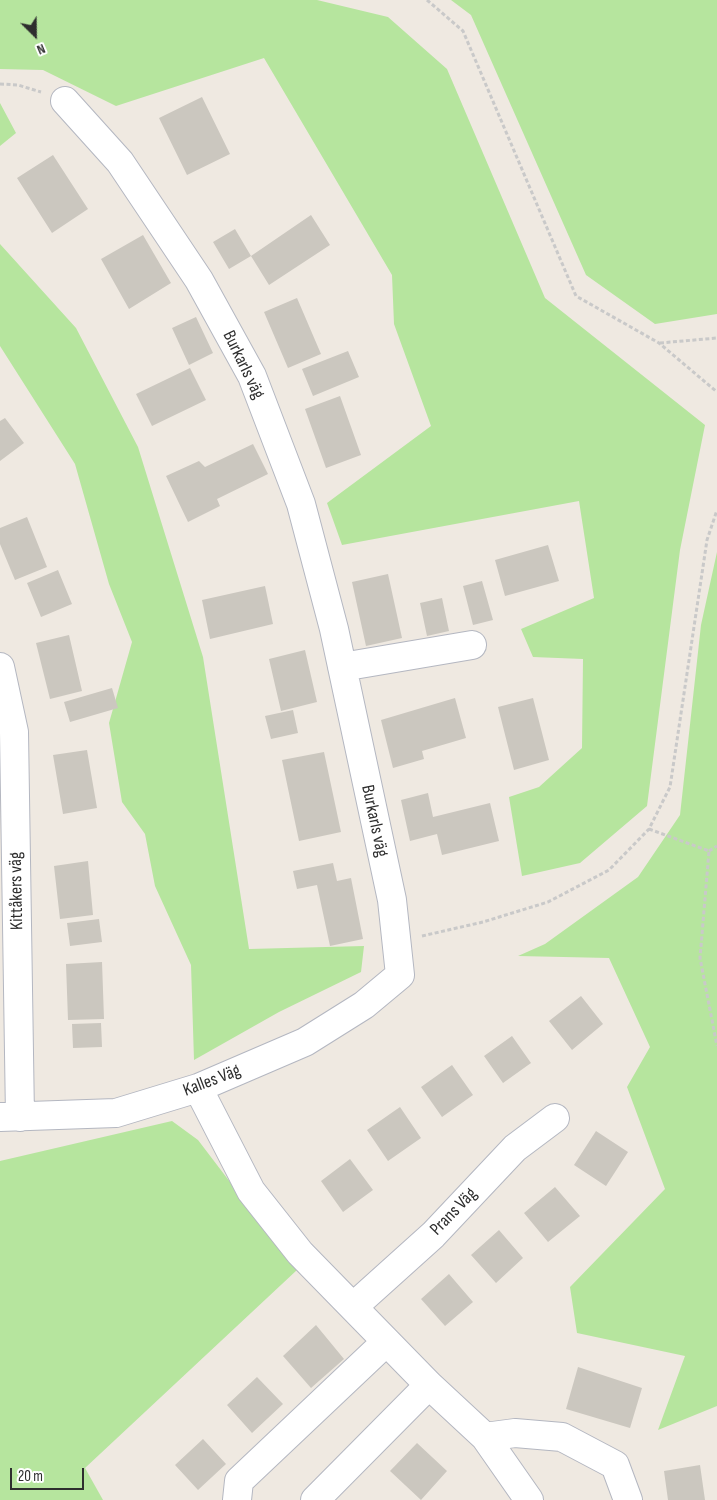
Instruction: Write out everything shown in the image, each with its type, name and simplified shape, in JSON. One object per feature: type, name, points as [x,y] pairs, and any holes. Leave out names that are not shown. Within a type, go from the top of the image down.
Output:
[{"type":"street","name":"Burkarls väg","points":[[65,101],[120,162],[199,280],[252,376],[301,504],[342,667],[392,900],[400,975]]},
{"type":"street","points":[[342,667],[472,645]]},
{"type":"street","name":"Kittåkers väg","points":[[0,667],[14,732],[10,1117]]},
{"type":"street","name":"Kalles Väg","points":[[10,1117],[116,1113],[198,1088],[305,1042],[364,1005],[400,975]]},
{"type":"street","points":[[198,1088],[252,1191],[300,1253],[429,1386],[485,1437],[529,1500]]},
{"type":"street","name":"Prans Väg","points":[[353,1307],[433,1235],[514,1148],[555,1118]]},
{"type":"street","points":[[237,1500],[238,1481],[386,1342]]},
{"type":"street","points":[[315,1500],[429,1386]]},
{"type":"street","points":[[485,1437],[515,1433],[562,1437],[615,1465],[628,1500]]},
{"type":"path","points":[[427,0],[463,32],[576,296],[660,343],[717,392]]},
{"type":"path","points":[[0,84],[18,85],[65,101]]},
{"type":"path","points":[[660,343],[717,338]]},
{"type":"path","points":[[397,942],[483,922],[548,902],[609,870],[650,829],[670,787],[707,540],[717,510]]},
{"type":"path","points":[[650,829],[709,852]]},
{"type":"path","points":[[717,846],[709,852],[700,958],[717,1046]]},
{"type":"green space","points":[[0,0],[317,0],[388,17],[447,69],[545,298],[705,425],[680,550],[647,806],[580,863],[522,876],[509,797],[539,787],[582,748],[583,659],[533,657],[521,629],[594,598],[579,501],[342,545],[327,503],[431,426],[394,324],[392,275],[264,58],[116,106],[43,70],[0,69]]},
{"type":"green space","points":[[451,0],[717,0],[717,314],[655,324],[586,275],[471,15]]},
{"type":"green space","points":[[0,103],[16,133],[0,146]]},
{"type":"green space","points":[[0,244],[76,328],[138,447],[203,657],[249,949],[364,946],[361,972],[279,1012],[194,1060],[191,965],[155,886],[145,834],[122,802],[109,723],[132,642],[109,584],[75,464],[0,346]]},
{"type":"green space","points":[[717,552],[717,1406],[658,1430],[685,1356],[577,1333],[570,1287],[665,1189],[627,1087],[650,1047],[609,958],[518,956],[545,944],[638,877],[680,815],[701,625]]},
{"type":"green space","points":[[172,1121],[198,1140],[297,1270],[85,1468],[103,1500],[0,1500],[0,1161]]},
{"type":"building","points":[[202,97],[230,154],[187,175],[159,118]]},
{"type":"building","points":[[53,155],[88,209],[52,233],[17,178]]},
{"type":"building","points":[[311,215],[330,245],[269,285],[251,256]]},
{"type":"building","points":[[235,229],[251,256],[229,269],[213,242]]},
{"type":"building","points":[[143,235],[171,283],[129,309],[101,259]]},
{"type":"building","points":[[297,298],[321,354],[288,368],[264,312]]},
{"type":"building","points":[[196,317],[213,353],[189,365],[172,328]]},
{"type":"building","points":[[348,351],[359,377],[313,396],[302,369]]},
{"type":"building","points":[[190,368],[206,400],[152,426],[136,394]]},
{"type":"building","points":[[340,396],[361,455],[326,468],[305,409]]},
{"type":"building","points":[[5,418],[24,443],[0,461],[0,421]]},
{"type":"building","points":[[253,444],[268,474],[217,499],[220,506],[188,522],[166,476],[199,461],[205,467]]},
{"type":"building","points":[[27,517],[47,567],[15,580],[0,544],[0,528]]},
{"type":"building","points":[[548,545],[559,581],[505,596],[495,560]]},
{"type":"building","points":[[58,570],[72,604],[41,617],[27,583]]},
{"type":"building","points":[[388,574],[402,638],[366,646],[352,582]]},
{"type":"building","points":[[482,581],[493,620],[473,625],[463,586]]},
{"type":"building","points":[[265,586],[273,624],[210,639],[202,600]]},
{"type":"building","points":[[442,598],[449,631],[427,636],[420,603]]},
{"type":"building","points":[[69,635],[82,691],[50,699],[36,643]]},
{"type":"building","points":[[305,650],[317,702],[281,711],[269,659]]},
{"type":"building","points":[[112,688],[118,708],[70,722],[64,702]]},
{"type":"building","points":[[455,698],[466,738],[422,751],[424,759],[393,768],[381,720]]},
{"type":"building","points":[[533,698],[549,760],[514,770],[498,707]]},
{"type":"building","points":[[293,710],[298,733],[271,739],[265,716]]},
{"type":"building","points":[[87,750],[97,808],[63,814],[53,755]]},
{"type":"building","points":[[324,752],[341,832],[299,841],[282,760]]},
{"type":"building","points":[[428,793],[433,817],[490,803],[499,841],[442,855],[437,834],[410,841],[401,800]]},
{"type":"building","points":[[88,861],[93,915],[60,919],[54,866]]},
{"type":"building","points":[[333,863],[337,881],[351,878],[363,939],[330,946],[317,885],[297,889],[293,871]]},
{"type":"building","points":[[99,919],[102,942],[70,946],[67,923]]},
{"type":"building","points":[[102,962],[104,1019],[68,1020],[66,964]]},
{"type":"building","points":[[581,996],[603,1024],[572,1050],[549,1021]]},
{"type":"building","points":[[101,1023],[102,1047],[73,1048],[72,1024]]},
{"type":"building","points":[[512,1036],[531,1063],[503,1083],[484,1056]]},
{"type":"building","points":[[452,1065],[473,1095],[442,1117],[421,1087]]},
{"type":"building","points":[[400,1107],[421,1138],[388,1161],[367,1130]]},
{"type":"building","points":[[596,1131],[628,1152],[606,1186],[574,1165]]},
{"type":"building","points":[[350,1159],[373,1190],[343,1212],[321,1181]]},
{"type":"building","points":[[555,1187],[580,1216],[548,1242],[524,1213]]},
{"type":"building","points":[[499,1230],[523,1258],[496,1283],[471,1255]]},
{"type":"building","points":[[449,1274],[473,1302],[445,1326],[421,1299]]},
{"type":"building","points":[[316,1325],[344,1359],[311,1388],[283,1356]]},
{"type":"building","points":[[578,1367],[642,1388],[630,1428],[566,1409]]},
{"type":"building","points":[[257,1377],[283,1404],[252,1433],[227,1405]]},
{"type":"building","points":[[203,1439],[226,1464],[198,1490],[175,1465]]},
{"type":"building","points":[[417,1443],[447,1471],[421,1500],[390,1471]]},
{"type":"building","points":[[700,1465],[705,1500],[668,1500],[664,1471]]}]
